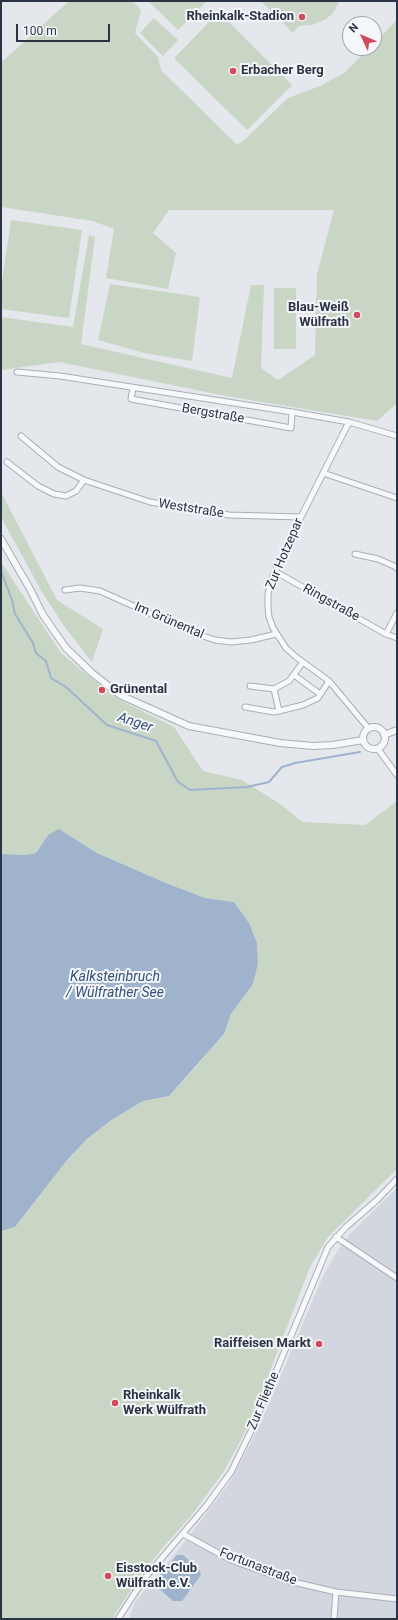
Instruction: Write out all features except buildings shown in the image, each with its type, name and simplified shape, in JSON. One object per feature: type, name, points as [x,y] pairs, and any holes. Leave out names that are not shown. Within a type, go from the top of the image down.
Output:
[{"type":"street","name":"Bergstraße","points":[[17,372],[60,376],[292,412],[349,422],[397,436]]},
{"type":"street","name":"Bergstraße","points":[[133,388],[131,399],[291,428],[292,412]]},
{"type":"street","name":"Zur Hotzepar","points":[[349,422],[271,580],[268,600],[269,617],[276,634],[286,648],[329,681],[369,729]]},
{"type":"street","name":"Weststraße","points":[[21,436],[58,467],[84,480],[150,502],[229,515],[301,517]]},
{"type":"street","points":[[7,462],[38,486],[54,494],[66,496],[76,491],[84,480]]},
{"type":"street","points":[[323,473],[397,498]]},
{"type":"street","points":[[1,539],[30,589],[42,614],[66,648],[89,671],[120,695],[196,728],[280,743],[313,746],[333,746],[363,740]]},
{"type":"street","points":[[355,554],[378,559],[397,568]]},
{"type":"street","name":"Ringstraße","points":[[276,572],[386,634],[397,638]]},
{"type":"street","name":"Im Grünental","points":[[65,590],[80,588],[100,592],[215,640],[241,641],[276,634]]},
{"type":"street","points":[[386,634],[397,613]]},
{"type":"street","points":[[250,686],[274,689],[289,681],[303,662]]},
{"type":"street","points":[[294,675],[320,694]]},
{"type":"street","points":[[245,707],[274,712],[303,705],[318,698],[329,681]]},
{"type":"street","points":[[274,689],[279,711]]},
{"type":"street","points":[[378,728],[384,735],[384,742],[378,748],[369,748],[365,745],[363,740],[365,733],[369,729],[378,728]]},
{"type":"street","points":[[384,735],[397,730]]},
{"type":"street","points":[[378,748],[397,775]]},
{"type":"street","name":"Zur Fliethe","points":[[118,1619],[144,1579],[220,1489],[242,1450],[312,1288],[328,1247],[336,1237],[377,1200],[397,1179]]},
{"type":"street","points":[[336,1237],[397,1278]]},
{"type":"street","name":"Fortunastraße","points":[[183,1534],[230,1560],[289,1581],[336,1592],[397,1599]]},
{"type":"street","points":[[334,1619],[336,1592]]},
{"type":"shaded area","points":[[397,1188],[397,1619],[129,1619],[135,1602],[183,1544],[228,1485],[261,1422],[323,1276],[338,1250],[351,1233]]},
{"type":"green space","points":[[69,1],[133,1],[141,10],[135,33],[158,57],[161,70],[236,144],[241,143],[288,98],[320,86],[344,73],[361,56],[382,56],[382,35],[397,20],[397,403],[377,421],[226,396],[59,362],[1,370],[1,317],[73,327],[89,235],[95,237],[81,344],[232,378],[251,285],[264,285],[261,368],[278,380],[315,355],[317,274],[334,210],[169,210],[153,233],[176,253],[168,289],[106,278],[114,229],[93,221],[1,207],[1,61],[3,61]]},
{"type":"green space","points":[[148,1],[207,1],[178,30]]},
{"type":"green space","name":"Rheinkalk-Stadion","points":[[261,1],[340,1],[333,13],[326,19],[312,25],[299,26],[293,33]]},
{"type":"green space","name":"Erbacher Berg","points":[[219,12],[292,85],[247,130],[174,58]]},
{"type":"green space","points":[[154,18],[178,40],[163,56],[140,33]]},
{"type":"green space","points":[[11,220],[82,230],[69,318],[1,309],[1,288]]},
{"type":"green space","points":[[110,284],[200,297],[192,361],[144,353],[98,340]]},
{"type":"green space","points":[[274,288],[296,288],[296,349],[274,349]]},
{"type":"green space","points":[[1,492],[57,600],[103,629],[92,662],[64,626],[42,592],[1,517]]},
{"type":"green space","points":[[1,562],[61,653],[114,697],[174,727],[203,771],[242,780],[280,804],[302,822],[365,825],[397,801],[397,1169],[328,1237],[310,1267],[250,1423],[224,1471],[191,1516],[160,1551],[135,1584],[112,1619],[1,1619],[1,1231],[15,1227],[67,1160],[87,1139],[110,1121],[143,1101],[169,1096],[191,1072],[224,1034],[231,1014],[253,984],[258,964],[257,943],[249,923],[234,902],[205,898],[166,883],[97,853],[78,842],[48,835],[36,853],[26,855],[1,854]]},
{"type":"water","name":"Kalksteinbruch / Wülfrather See","points":[[59,829],[97,853],[166,883],[205,898],[234,902],[249,923],[257,943],[258,964],[253,984],[231,1014],[224,1034],[169,1096],[143,1101],[110,1121],[87,1139],[67,1160],[15,1227],[1,1231],[1,854],[26,855],[36,853],[48,835]]},
{"type":"water","points":[[177,1555],[183,1555],[199,1569],[201,1575],[182,1601],[173,1601],[156,1586],[157,1579]]},
{"type":"waterway","name":"Anger","points":[[1,571],[12,600],[15,614],[33,643],[36,653],[46,661],[51,678],[66,687],[107,725],[156,741],[178,782],[190,790],[247,787],[269,782],[282,767],[295,763],[360,752]]},
{"type":"place","name":"Rheinkalk-Stadion","points":[[302,17]]},
{"type":"place","name":"Erbacher Berg","points":[[233,71]]},
{"type":"place","name":"Blau-Weiß Wülfrath","points":[[357,315]]},
{"type":"place","name":"Grünental","points":[[102,690]]},
{"type":"place","name":"Raiffeisen Markt","points":[[319,1344]]},
{"type":"place","name":"Rheinkalk Werk Wülfrath","points":[[115,1403]]},
{"type":"place","name":"Eisstock-Club Wülfrath e.V.","points":[[108,1576]]}]
